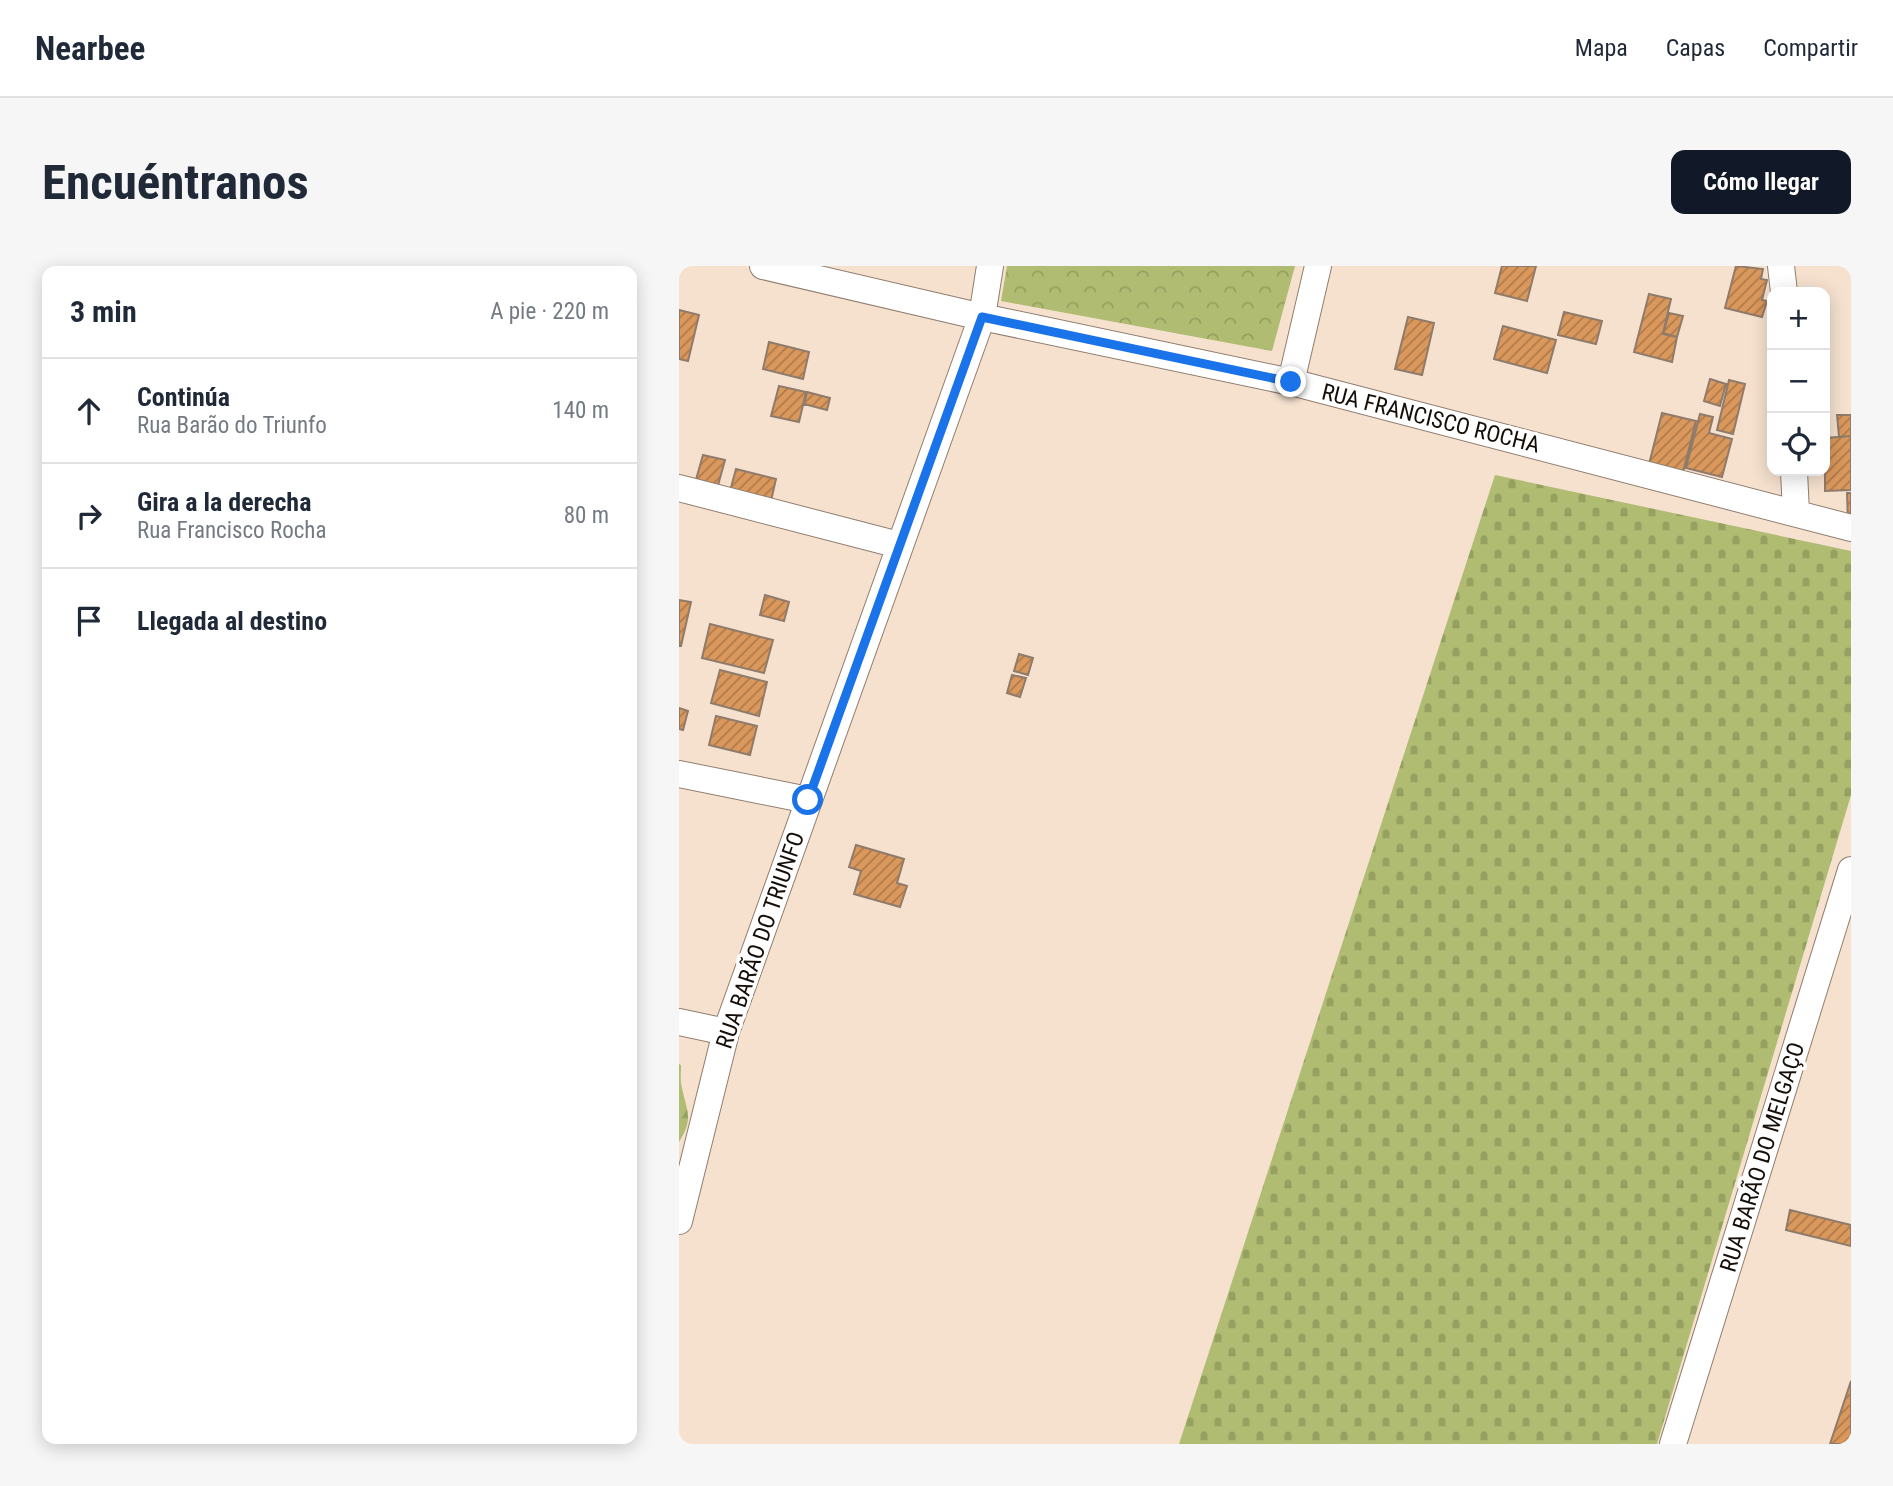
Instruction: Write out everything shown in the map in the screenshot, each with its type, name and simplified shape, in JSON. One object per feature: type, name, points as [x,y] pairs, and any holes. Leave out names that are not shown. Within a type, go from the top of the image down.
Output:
[{"type":"street","name":"RUA FRANCISCO ROCHA","points":[[763,266],[982,317],[1291,382],[1851,528]]},
{"type":"street","name":"RUA BARÃO DO TRIUNFO","points":[[679,1221],[726,1032],[982,317],[990,266]]},
{"type":"street","points":[[1291,382],[1318,266]]},
{"type":"street","points":[[1781,266],[1783,287]]},
{"type":"street","points":[[1794,476],[1796,513]]},
{"type":"street","points":[[679,488],[899,545]]},
{"type":"street","points":[[679,774],[808,800]]},
{"type":"street","name":"RUA BARÃO DO MELGAÇO","points":[[1673,1444],[1851,870]]},
{"type":"street","points":[[679,1021],[726,1032]]},
{"type":"green space","points":[[1007,266],[1295,266],[1272,351],[1001,301]]},
{"type":"green space","points":[[1495,475],[1851,551],[1851,795],[1657,1444],[1179,1444]]},
{"type":"green space","points":[[679,1064],[688,1121],[679,1142]]},
{"type":"building","points":[[1502,266],[1536,266],[1527,301],[1495,293]]},
{"type":"building","points":[[1736,266],[1763,269],[1761,279],[1767,280],[1762,300],[1767,301],[1762,317],[1725,308]]},
{"type":"building","points":[[1649,294],[1671,299],[1663,333],[1677,337],[1672,362],[1634,352]]},
{"type":"building","points":[[679,310],[699,315],[688,361],[679,359]]},
{"type":"building","points":[[1564,312],[1602,321],[1596,344],[1558,335]]},
{"type":"building","points":[[1669,313],[1683,316],[1677,337],[1663,334]]},
{"type":"building","points":[[1408,317],[1434,323],[1422,375],[1395,369]]},
{"type":"building","points":[[1503,326],[1556,340],[1547,373],[1494,359]]},
{"type":"building","points":[[769,342],[809,352],[803,379],[763,369]]},
{"type":"building","points":[[1710,379],[1726,384],[1720,406],[1704,401]]},
{"type":"building","points":[[1729,380],[1745,384],[1733,434],[1717,430]]},
{"type":"building","points":[[779,386],[806,392],[799,422],[771,416]]},
{"type":"building","points":[[807,392],[830,398],[827,410],[804,404]]},
{"type":"building","points":[[1662,413],[1696,421],[1681,480],[1647,472]]},
{"type":"building","points":[[1700,414],[1713,417],[1709,433],[1732,439],[1722,477],[1686,468]]},
{"type":"building","points":[[1837,415],[1851,415],[1851,436],[1839,437]]},
{"type":"building","points":[[1851,436],[1851,490],[1825,491],[1825,476],[1830,476],[1830,438]]},
{"type":"building","points":[[703,455],[725,460],[717,489],[695,483]]},
{"type":"building","points":[[736,469],[776,479],[770,505],[729,495]]},
{"type":"building","points":[[1847,493],[1851,493],[1851,523],[1848,523]]},
{"type":"building","points":[[765,595],[789,602],[784,621],[760,615]]},
{"type":"building","points":[[679,600],[691,602],[681,646],[679,646]]},
{"type":"building","points":[[710,624],[773,640],[764,673],[702,658]]},
{"type":"building","points":[[1019,654],[1033,658],[1028,675],[1014,671]]},
{"type":"building","points":[[720,670],[767,682],[759,716],[711,703]]},
{"type":"building","points":[[1012,675],[1026,678],[1020,697],[1007,693]]},
{"type":"building","points":[[679,708],[688,711],[683,730],[679,729]]},
{"type":"building","points":[[716,716],[757,726],[750,755],[709,745]]},
{"type":"building","points":[[856,845],[904,859],[897,883],[907,886],[900,907],[854,894],[861,871],[849,867]]},
{"type":"building","points":[[1790,1210],[1851,1225],[1851,1246],[1786,1230]]},
{"type":"building","points":[[1851,1381],[1851,1444],[1830,1444]]},
{"type":"route","points":[[808,800],[982,317],[1291,382]]}]
